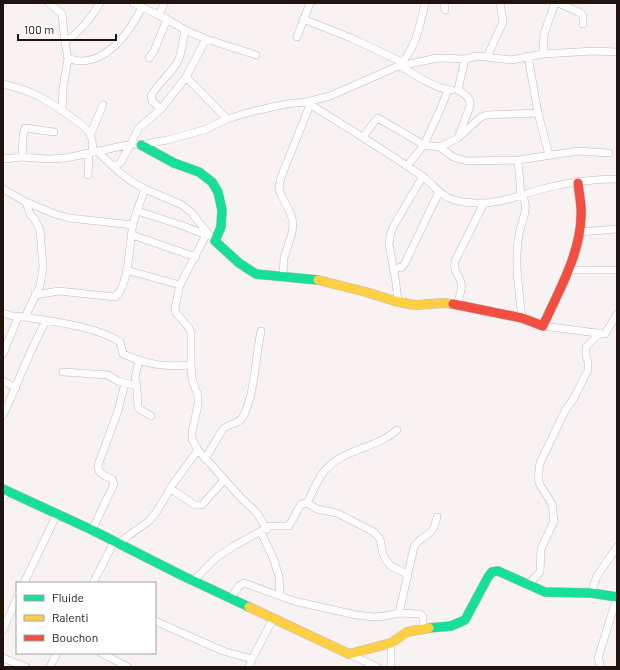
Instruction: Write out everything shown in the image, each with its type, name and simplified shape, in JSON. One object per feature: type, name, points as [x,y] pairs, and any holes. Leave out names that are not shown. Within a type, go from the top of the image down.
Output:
[{"type":"street","points":[[65,42],[74,36],[84,26],[100,3]]},
{"type":"street","points":[[133,3],[206,40],[256,55]]},
{"type":"street","points":[[159,16],[164,3]]},
{"type":"street","points":[[297,37],[310,3]]},
{"type":"street","points":[[399,65],[414,44],[425,3]]},
{"type":"street","points":[[487,57],[502,22],[500,3]]},
{"type":"street","points":[[543,54],[544,34],[555,3]]},
{"type":"street","points":[[558,3],[579,12],[583,16],[582,24]]},
{"type":"street","points":[[54,4],[63,18],[68,58],[63,87],[62,112]]},
{"type":"street","points":[[68,58],[80,62],[93,59],[109,51],[124,36],[136,19],[142,7]]},
{"type":"street","points":[[149,58],[154,51],[167,19]]},
{"type":"street","points":[[303,19],[351,38],[416,76],[448,90],[458,90],[468,97],[470,103],[458,138]]},
{"type":"street","points":[[161,109],[152,101],[151,96],[177,62],[180,55],[185,30]]},
{"type":"street","points":[[112,165],[119,164],[136,144],[135,134],[139,128],[161,109],[186,77],[206,40]]},
{"type":"street","points":[[3,159],[22,157],[48,159],[66,158],[136,144],[167,140],[204,130],[228,119],[254,111],[286,104],[308,104],[350,88],[399,65],[437,58],[465,59],[477,56],[512,60],[543,54],[594,51],[617,52]]},
{"type":"street","points":[[528,56],[538,113],[549,155]]},
{"type":"street","points":[[458,90],[465,59]]},
{"type":"street","points":[[186,77],[228,119]]},
{"type":"street","points":[[3,84],[39,96],[83,126],[90,134],[93,143],[93,152],[88,175]]},
{"type":"street","points":[[407,166],[424,145],[448,90]]},
{"type":"street","points":[[308,104],[363,137],[423,176],[447,198],[461,202],[484,204],[521,196],[541,189],[617,179]]},
{"type":"street","points":[[283,276],[284,258],[292,233],[293,223],[291,214],[279,187],[281,177],[308,104]]},
{"type":"street","points":[[90,134],[103,105]]},
{"type":"street","points":[[440,147],[458,138],[481,117],[487,115],[538,113]]},
{"type":"street","points":[[363,137],[378,118],[424,145],[440,147],[453,157],[467,162],[518,160],[586,151],[609,153]]},
{"type":"street","points":[[22,157],[25,128],[54,132]]},
{"type":"street","points":[[136,144],[206,176],[217,190],[221,204],[221,228],[210,237],[187,270],[180,285],[175,308],[176,313],[189,328],[191,333],[190,365],[192,379],[198,396],[198,405],[192,432],[192,439],[205,459],[256,512],[264,530],[279,577],[280,595]]},
{"type":"street","points":[[93,152],[112,165],[120,174],[132,182],[182,206],[191,212],[210,237],[246,270],[256,274],[317,280],[366,292],[398,302],[415,305],[443,303],[457,304],[522,318],[543,326],[605,334],[617,314]]},
{"type":"street","points":[[518,160],[521,196],[525,199],[526,205],[517,248],[517,272],[522,318]]},
{"type":"street","points":[[398,302],[389,244],[390,236],[393,227],[423,176]]},
{"type":"street","points":[[543,326],[569,270],[579,232],[581,210],[578,183]]},
{"type":"street","points":[[3,189],[26,202],[69,218],[133,225]]},
{"type":"street","points":[[35,295],[59,291],[115,297],[122,289],[133,225],[145,189]]},
{"type":"street","points":[[394,269],[402,267],[405,263],[439,192]]},
{"type":"street","points":[[3,354],[40,286],[42,278],[43,267],[40,230],[30,214],[26,202]]},
{"type":"street","points":[[457,304],[462,286],[454,267],[455,261],[484,204]]},
{"type":"street","points":[[137,211],[182,225],[210,237]]},
{"type":"street","points":[[579,232],[617,229]]},
{"type":"street","points":[[132,235],[196,256]]},
{"type":"street","points":[[126,270],[180,285]]},
{"type":"street","points":[[569,270],[617,270]]},
{"type":"street","points":[[3,313],[76,326],[113,337],[120,342],[123,354],[139,361],[162,366],[190,365]]},
{"type":"street","points":[[3,415],[6,403],[16,388],[33,344],[46,321]]},
{"type":"street","points":[[205,459],[223,429],[241,419],[246,409],[251,390],[261,331]]},
{"type":"street","points":[[528,585],[540,572],[541,549],[554,521],[552,504],[540,486],[538,478],[540,463],[565,411],[574,398],[588,370],[586,347],[600,333]]},
{"type":"street","points":[[139,361],[136,377],[138,407],[151,416]]},
{"type":"street","points":[[63,372],[108,374],[118,381],[137,386]]},
{"type":"street","points":[[3,381],[16,388]]},
{"type":"street","points":[[92,530],[114,484],[112,479],[100,472],[98,465],[118,411],[125,383]]},
{"type":"street","points":[[306,503],[323,473],[330,466],[343,457],[389,436],[397,430]]},
{"type":"street","points":[[94,582],[116,543],[149,521],[198,450]]},
{"type":"street","points":[[171,489],[198,506],[202,505],[224,480]]},
{"type":"street","points":[[4,493],[92,530],[230,599],[349,654],[365,664],[377,667]]},
{"type":"street","points":[[193,581],[217,557],[234,546],[274,526],[289,526],[300,504],[306,503],[317,509],[338,513],[374,532],[380,539],[383,554],[386,560],[391,566],[407,574]]},
{"type":"street","points":[[24,582],[57,514]]},
{"type":"street","points":[[399,613],[414,547],[416,543],[433,531],[437,517]]},
{"type":"street","points":[[591,593],[597,576],[617,547]]},
{"type":"street","points":[[349,654],[391,643],[405,632],[423,628],[451,626],[465,620],[490,574],[494,571],[500,571],[528,585],[542,589],[545,592],[591,593],[617,597],[598,658],[601,667]]},
{"type":"street","points":[[230,599],[239,586],[244,583],[294,601],[356,615],[374,617],[399,613],[420,614],[423,617],[423,628]]},
{"type":"street","points":[[3,630],[15,608]]},
{"type":"street","points":[[250,667],[252,659],[273,619]]},
{"type":"street","points":[[156,621],[224,651],[252,659]]},
{"type":"street","points":[[391,643],[392,667]]},
{"type":"street","points":[[50,667],[56,654]]},
{"type":"street","points":[[103,654],[128,667]]},
{"type":"street","points":[[3,658],[26,667]]},
{"type":"traffic: fast","points":[[141,145],[174,163],[199,172],[212,182],[218,192],[222,210],[221,227],[215,241],[239,263],[256,274],[318,280]]},
{"type":"traffic: fast","points":[[3,489],[92,530],[183,576],[249,607]]},
{"type":"traffic: fast","points":[[429,628],[451,626],[465,620],[488,577],[492,572],[498,571],[545,592],[591,593],[617,597]]},
{"type":"traffic: slow","points":[[318,280],[398,302],[415,305],[443,303],[453,304]]},
{"type":"traffic: slow","points":[[249,607],[349,654],[391,643],[407,632],[429,628]]},
{"type":"traffic: jam","points":[[453,304],[522,318],[543,326],[567,273],[577,245],[580,231],[581,213],[578,183]]}]
